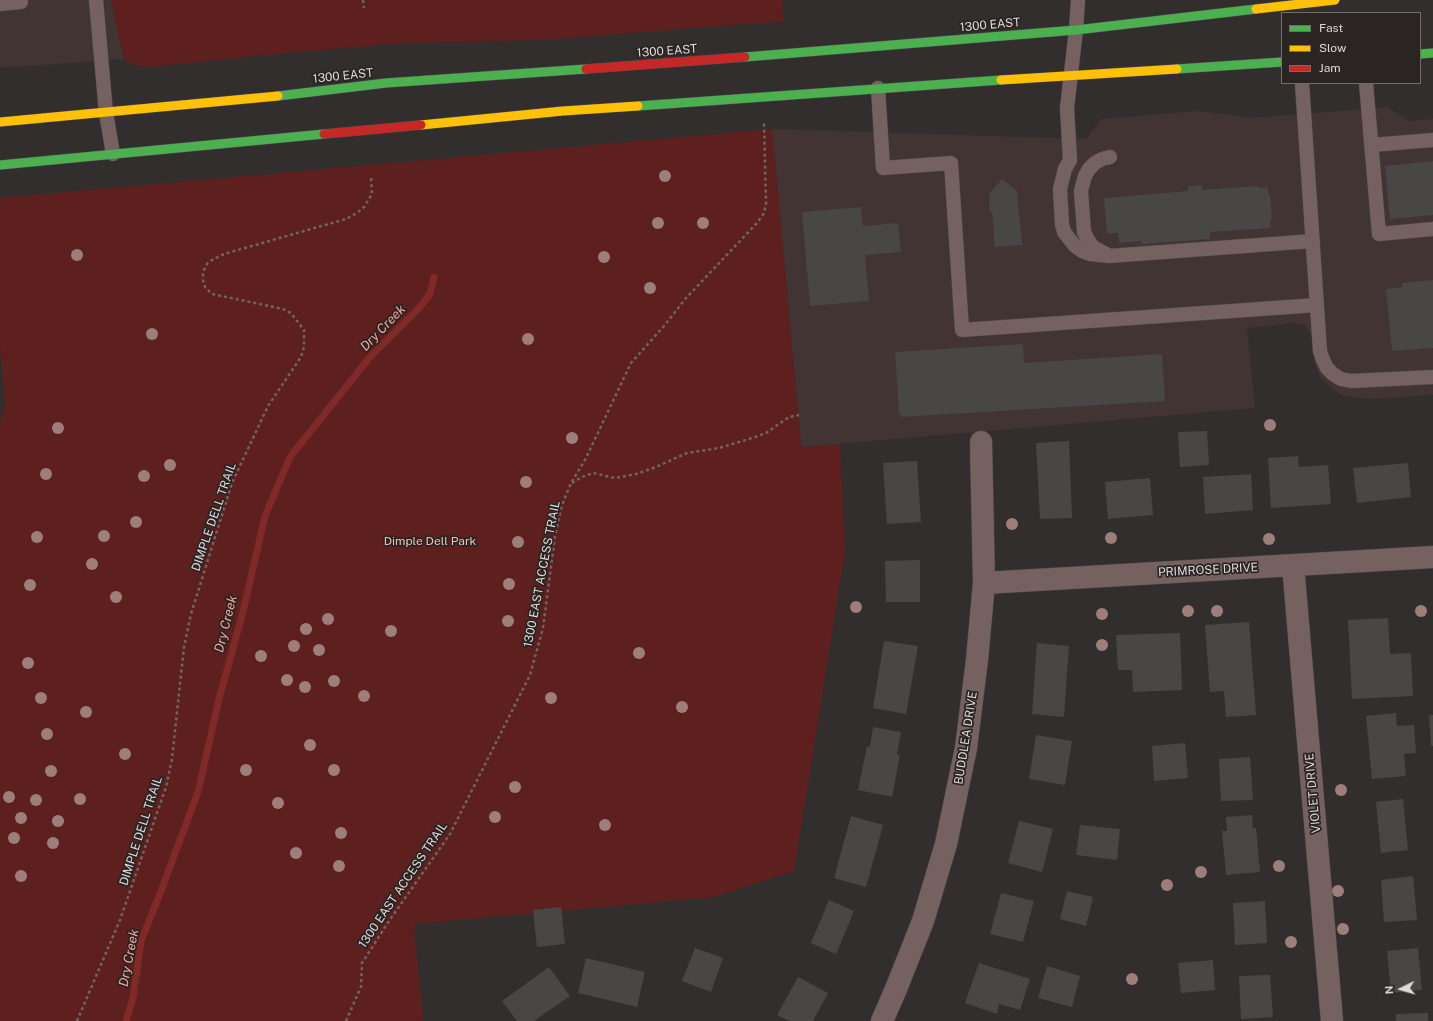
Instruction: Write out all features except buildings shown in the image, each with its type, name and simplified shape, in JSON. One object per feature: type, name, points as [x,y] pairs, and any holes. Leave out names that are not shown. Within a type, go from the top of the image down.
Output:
[{"type":"main road","name":"1300 EAST","points":[[0,122],[259,98],[386,83],[759,56],[1076,30],[1264,4],[1335,0]]},
{"type":"main road","points":[[1421,54],[1433,53]]},
{"type":"main road","points":[[0,165],[563,111],[878,88],[1070,77],[1281,62]]},
{"type":"street","name":"BUDDLEA DRIVE","points":[[882,1021],[923,920],[946,844],[966,748],[977,660],[984,583],[981,442]]},
{"type":"street","name":"PRIMROSE DRIVE","points":[[984,583],[1433,557]]},
{"type":"street","name":"VIOLET DRIVE","points":[[1293,566],[1332,1021]]},
{"type":"lane","points":[[0,4],[20,2],[20,0]]},
{"type":"lane","points":[[96,0],[106,113],[113,154]]},
{"type":"lane","points":[[1078,0],[1067,108],[1070,160],[1060,189],[1062,224],[1064,232],[1075,246],[1082,251],[1099,256],[1118,256],[1313,241]]},
{"type":"lane","points":[[1302,84],[1320,351],[1323,360],[1327,368],[1333,374],[1350,382],[1433,377]]},
{"type":"lane","points":[[1366,84],[1379,234],[1433,229]]},
{"type":"lane","points":[[878,88],[883,168],[951,163],[962,330],[1317,305]]},
{"type":"lane","points":[[1371,146],[1433,140]]},
{"type":"lane","points":[[1110,157],[1095,163],[1085,176],[1081,191],[1084,232],[1093,247],[1109,255],[1118,256]]},
{"type":"path","points":[[363,0],[364,8]]},
{"type":"path","name":"1300 EAST ACCESS TRAIL","points":[[346,1021],[360,987],[362,963],[389,921],[450,834],[530,675],[543,628],[555,536],[562,505],[571,483],[585,460],[631,363],[664,326],[686,298],[764,214],[766,204],[764,124]]},
{"type":"path","name":"DIMPLE DELL TRAIL","points":[[77,1021],[120,920],[166,787],[172,759],[182,662],[191,614],[232,483],[268,406],[301,357],[304,347],[304,330],[291,313],[283,309],[212,294],[205,288],[203,272],[207,264],[224,254],[346,219],[358,213],[364,208],[372,194],[371,177]]},
{"type":"path","points":[[571,483],[593,473],[615,478],[636,474],[687,454],[719,448],[766,433],[789,417],[799,415]]},
{"type":"shaded area","points":[[0,0],[111,0],[124,59],[0,68]]},
{"type":"shaded area","points":[[1388,107],[1408,121],[1433,119],[1433,395],[1368,399],[1341,395],[1321,379],[1314,362],[1312,337],[1305,325],[1293,323],[1247,328],[1255,408],[801,447],[772,129],[1086,139],[1101,119],[1199,111],[1254,118]]},
{"type":"green space","points":[[111,0],[782,0],[784,21],[539,40],[404,43],[148,67],[135,65],[124,59]]},
{"type":"green space","name":"Dimple Dell Park","points":[[772,129],[801,447],[840,444],[845,552],[794,871],[714,897],[414,924],[423,1021],[0,1021],[0,423],[5,406],[0,344],[0,198]]},
{"type":"waterway","name":"Dry Creek","points":[[126,1021],[133,998],[141,941],[198,792],[219,699],[243,612],[265,516],[290,457],[370,357],[420,307],[430,294],[434,277]]},
{"type":"traffic: fast","points":[[745,57],[1076,30],[1256,9]]},
{"type":"traffic: fast","points":[[1421,54],[1433,53]]},
{"type":"traffic: fast","points":[[1177,69],[1281,62]]},
{"type":"traffic: fast","points":[[278,96],[386,83],[586,69]]},
{"type":"traffic: fast","points":[[638,106],[1001,80]]},
{"type":"traffic: fast","points":[[0,165],[324,134]]},
{"type":"traffic: slow","points":[[1256,9],[1335,0]]},
{"type":"traffic: slow","points":[[1001,80],[1177,69]]},
{"type":"traffic: slow","points":[[0,122],[278,96]]},
{"type":"traffic: slow","points":[[421,125],[563,111],[638,106]]},
{"type":"traffic: jam","points":[[586,69],[745,57]]},
{"type":"traffic: jam","points":[[324,134],[421,125]]}]
